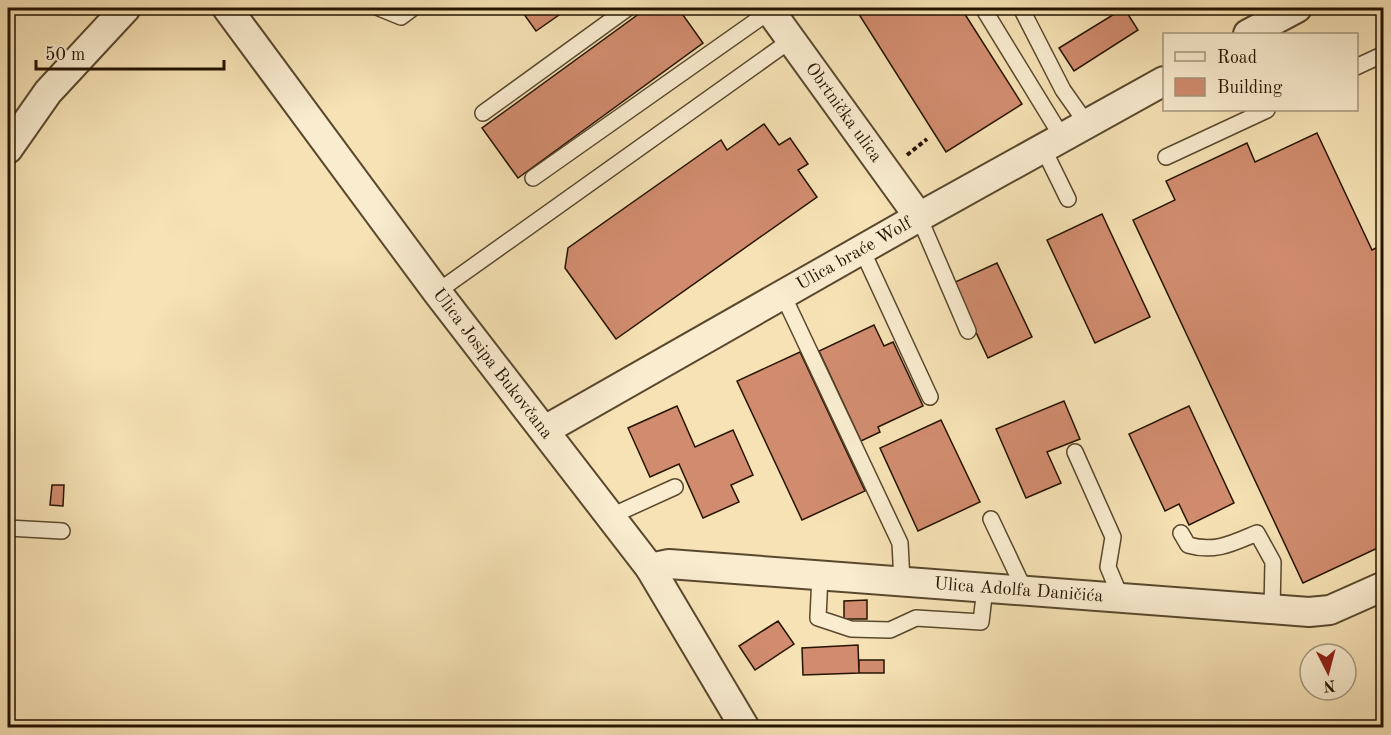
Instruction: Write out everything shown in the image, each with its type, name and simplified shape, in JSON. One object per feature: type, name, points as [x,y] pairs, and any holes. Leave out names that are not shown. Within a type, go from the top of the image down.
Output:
[{"type":"street","points":[[8,149],[48,92],[126,8]]},
{"type":"street","name":"Ulica Josipa Bukovčana","points":[[227,8],[437,292],[650,568],[745,728]]},
{"type":"street","points":[[1250,33],[1297,8]]},
{"type":"street","name":"Obrtnička ulica","points":[[769,9],[919,217]]},
{"type":"street","name":"Ulica braće Wolf","points":[[545,430],[862,249],[1163,82]]},
{"type":"street","name":"Ulica Adolfa Daničića","points":[[650,568],[669,564],[1309,612],[1330,610],[1383,586]]},
{"type":"lane","points":[[380,8],[401,17],[413,8]]},
{"type":"lane","points":[[483,113],[628,8]]},
{"type":"lane","points":[[983,8],[1053,143],[1068,199]]},
{"type":"lane","points":[[1021,8],[1063,90],[1087,124]]},
{"type":"lane","points":[[533,178],[769,9]]},
{"type":"lane","points":[[437,292],[791,40]]},
{"type":"lane","points":[[1358,66],[1383,54]]},
{"type":"lane","points":[[1166,157],[1265,111]]},
{"type":"lane","points":[[919,217],[968,331]]},
{"type":"lane","points":[[862,249],[930,397]]},
{"type":"lane","points":[[783,295],[900,543],[902,581]]},
{"type":"lane","points":[[1075,452],[1113,537],[1108,567],[1120,598]]},
{"type":"lane","points":[[609,517],[675,488]]},
{"type":"lane","points":[[991,519],[1025,591]]},
{"type":"lane","points":[[8,528],[62,531]]},
{"type":"lane","points":[[1181,533],[1188,545],[1203,549],[1218,549],[1257,533],[1273,562],[1272,609]]},
{"type":"lane","points":[[820,575],[818,618],[851,629],[890,630],[916,618],[981,622],[985,588]]},
{"type":"path","points":[[904,157],[927,139]]},
{"type":"building","points":[[524,8],[569,8],[536,31],[521,10]]},
{"type":"building","points":[[647,8],[678,8],[703,43],[518,178],[482,128]]},
{"type":"building","points":[[855,8],[961,8],[1022,104],[946,152]]},
{"type":"building","points":[[1124,8],[1138,30],[1074,71],[1059,48]]},
{"type":"building","points":[[764,124],[779,145],[790,138],[808,164],[798,170],[817,197],[616,339],[565,268],[568,248],[721,140],[727,150]]},
{"type":"building","points":[[1317,133],[1372,250],[1378,247],[1384,258],[1384,545],[1303,583],[1133,220],[1175,200],[1166,181],[1247,143],[1255,162]]},
{"type":"building","points":[[1102,214],[1150,317],[1095,343],[1047,240]]},
{"type":"building","points":[[997,263],[1032,337],[988,358],[953,283]]},
{"type":"building","points":[[874,325],[884,346],[893,342],[923,406],[878,427],[880,432],[861,441],[819,351]]},
{"type":"building","points":[[800,352],[865,491],[802,520],[737,381]]},
{"type":"building","points":[[1064,401],[1080,439],[1047,452],[1061,483],[1026,498],[996,429]]},
{"type":"building","points":[[677,406],[695,447],[733,430],[753,475],[731,485],[739,502],[703,518],[679,464],[650,477],[628,428]]},
{"type":"building","points":[[1189,406],[1234,503],[1189,525],[1179,504],[1165,511],[1129,434]]},
{"type":"building","points":[[941,420],[980,502],[918,531],[880,448]]},
{"type":"building","points":[[52,485],[64,485],[63,506],[50,505]]},
{"type":"building","points":[[867,600],[867,619],[844,619],[844,601]]},
{"type":"building","points":[[778,621],[794,644],[755,670],[739,646]]},
{"type":"building","points":[[858,645],[859,673],[803,675],[802,648]]},
{"type":"building","points":[[859,660],[884,660],[884,673],[859,673]]}]
